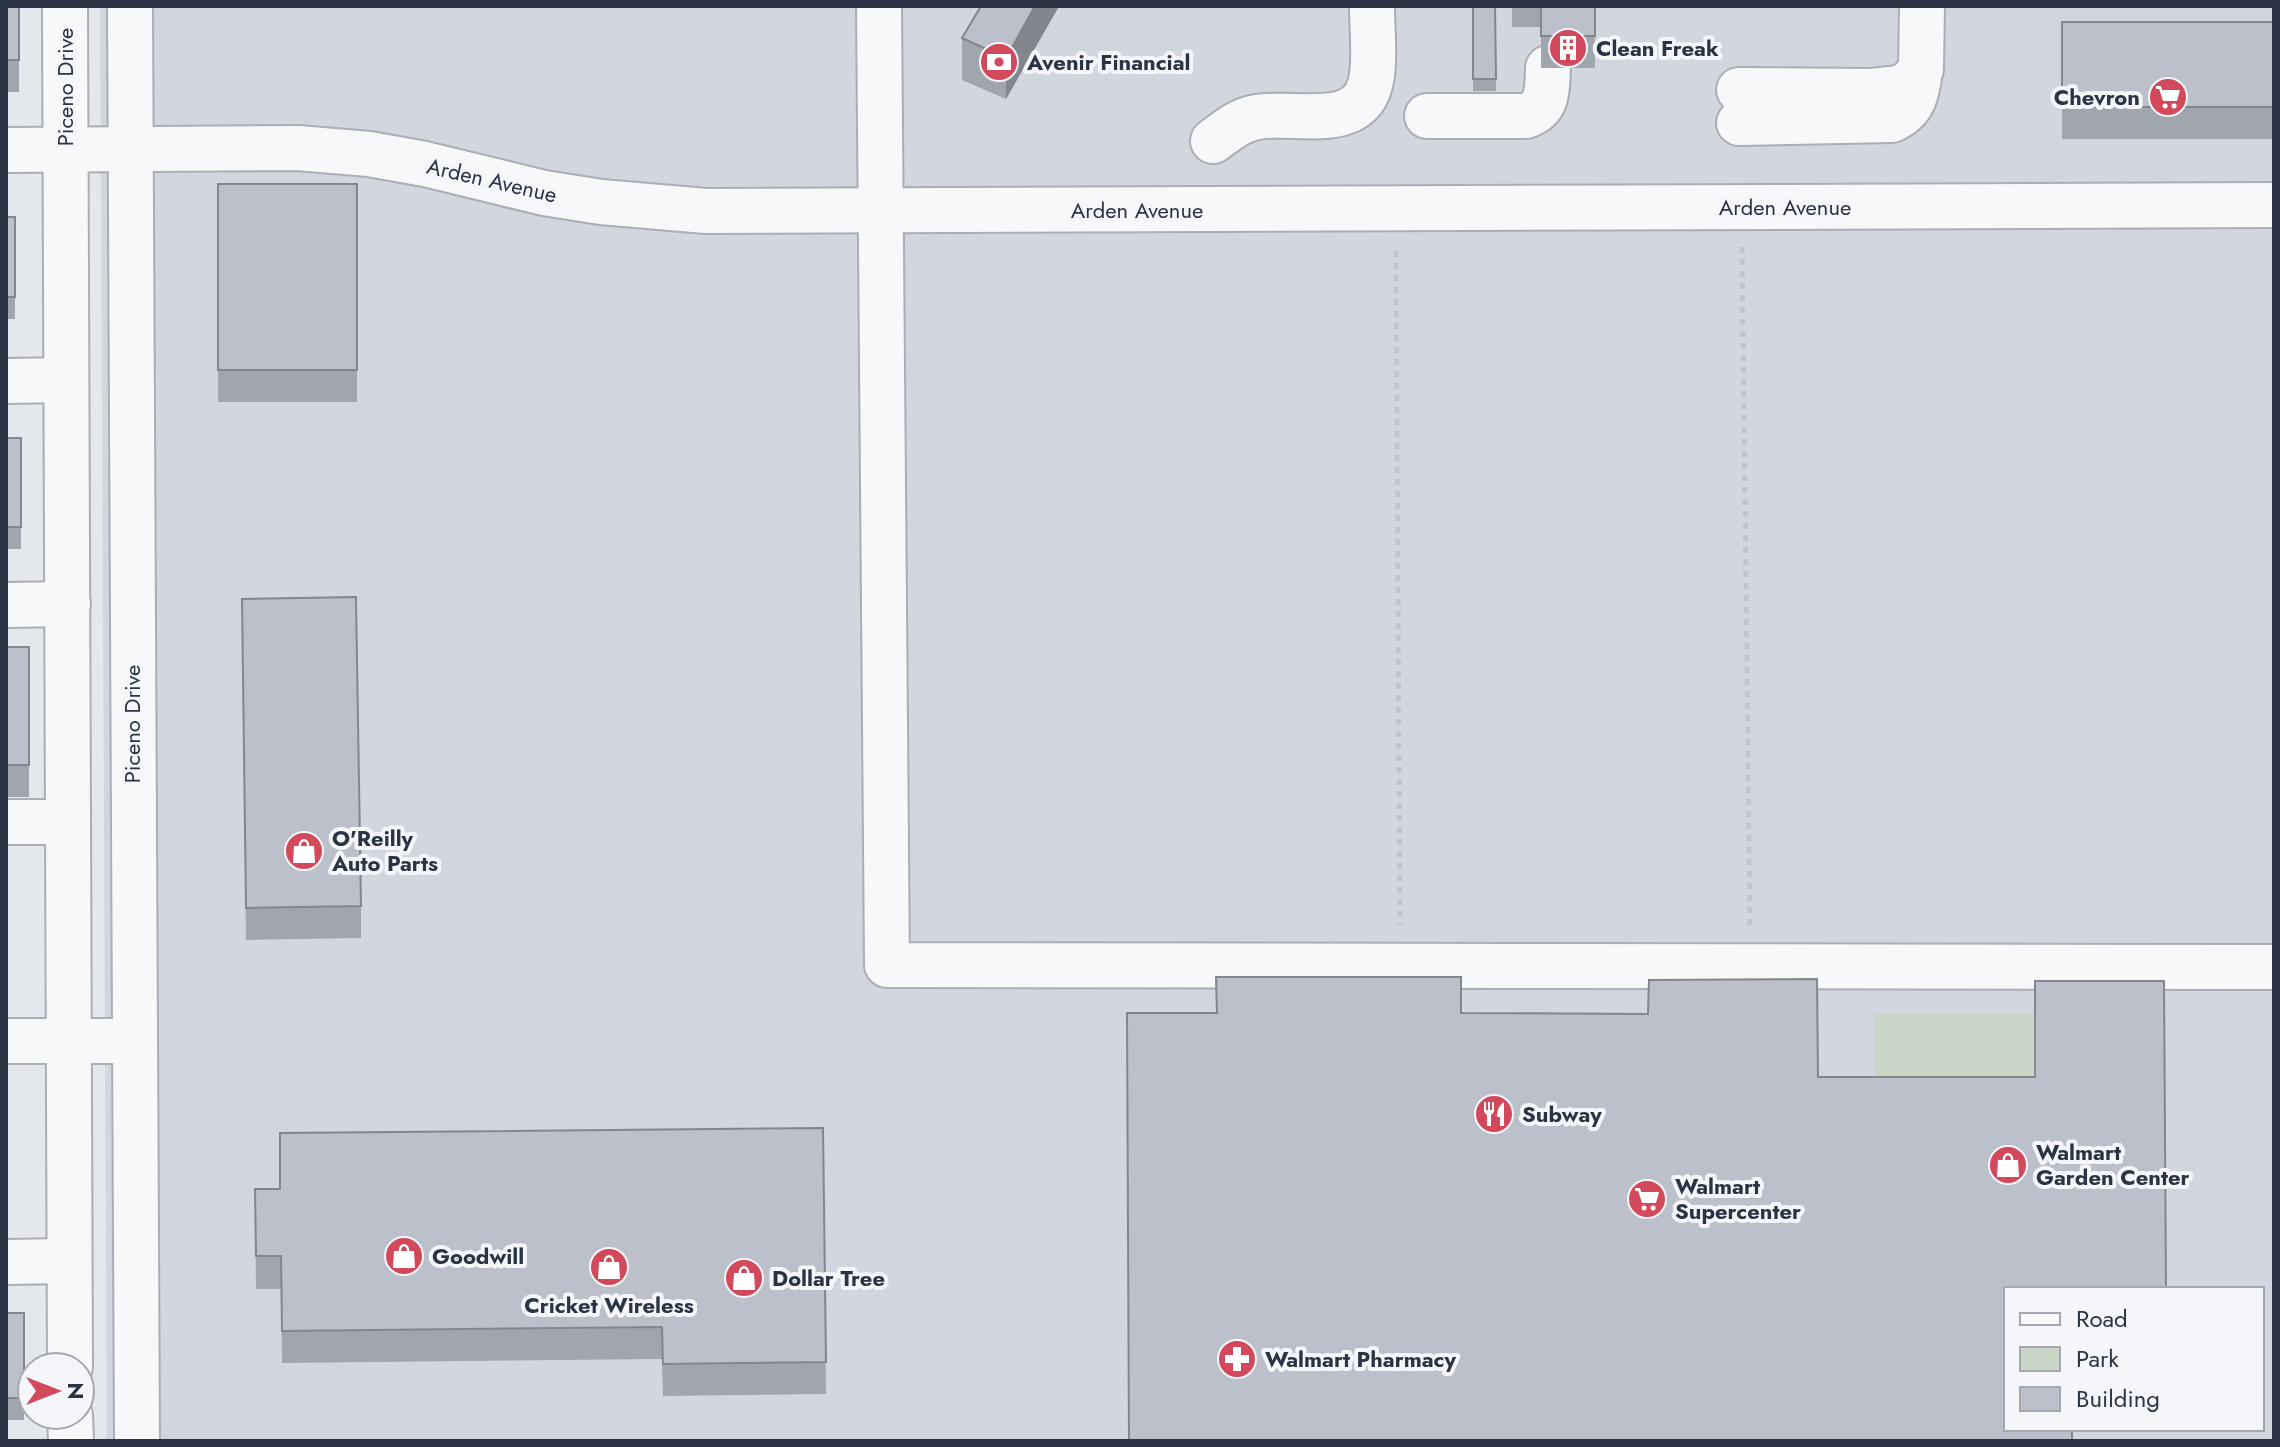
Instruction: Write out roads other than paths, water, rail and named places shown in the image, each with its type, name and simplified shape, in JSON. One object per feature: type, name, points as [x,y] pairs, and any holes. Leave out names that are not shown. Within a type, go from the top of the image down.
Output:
[{"type":"street","name":"Piceno Drive","points":[[65,6],[70,1351]]},
{"type":"street","name":"Piceno Drive","points":[[130,6],[137,1441]]},
{"type":"street","points":[[879,6],[887,965],[2274,967]]},
{"type":"street","points":[[1213,141],[1236,124],[1257,117],[1341,115],[1355,109],[1366,96],[1372,75],[1372,6]]},
{"type":"street","points":[[1739,107],[1909,84],[1921,69],[1922,6]]},
{"type":"street","points":[[1427,116],[1526,116],[1537,112],[1545,103],[1548,68]]},
{"type":"street","name":"Arden Avenue","points":[[6,150],[298,148],[369,154],[425,164],[544,193],[668,210],[2274,205]]},
{"type":"street","points":[[6,381],[66,380]]},
{"type":"street","points":[[6,605],[68,604]]},
{"type":"street","points":[[6,822],[68,822]]},
{"type":"street","points":[[6,1041],[133,1041]]},
{"type":"street","points":[[6,1262],[68,1261]]},
{"type":"place","name":"Clean Freak","points":[[1568,48]]},
{"type":"place","name":"Avenir Financial","points":[[999,62]]},
{"type":"place","name":"Chevron","points":[[2168,97]]},
{"type":"place","name":"O'Reilly Auto Parts","points":[[304,851]]},
{"type":"place","name":"Subway","points":[[1494,1114]]},
{"type":"place","name":"Walmart Garden Center","points":[[2008,1165]]},
{"type":"place","name":"Walmart Supercenter","points":[[1647,1199]]},
{"type":"place","name":"Goodwill","points":[[404,1256]]},
{"type":"place","name":"Cricket Wireless","points":[[609,1267]]},
{"type":"place","name":"Dollar Tree","points":[[744,1278]]},
{"type":"place","name":"Walmart Pharmacy","points":[[1237,1359]]}]
